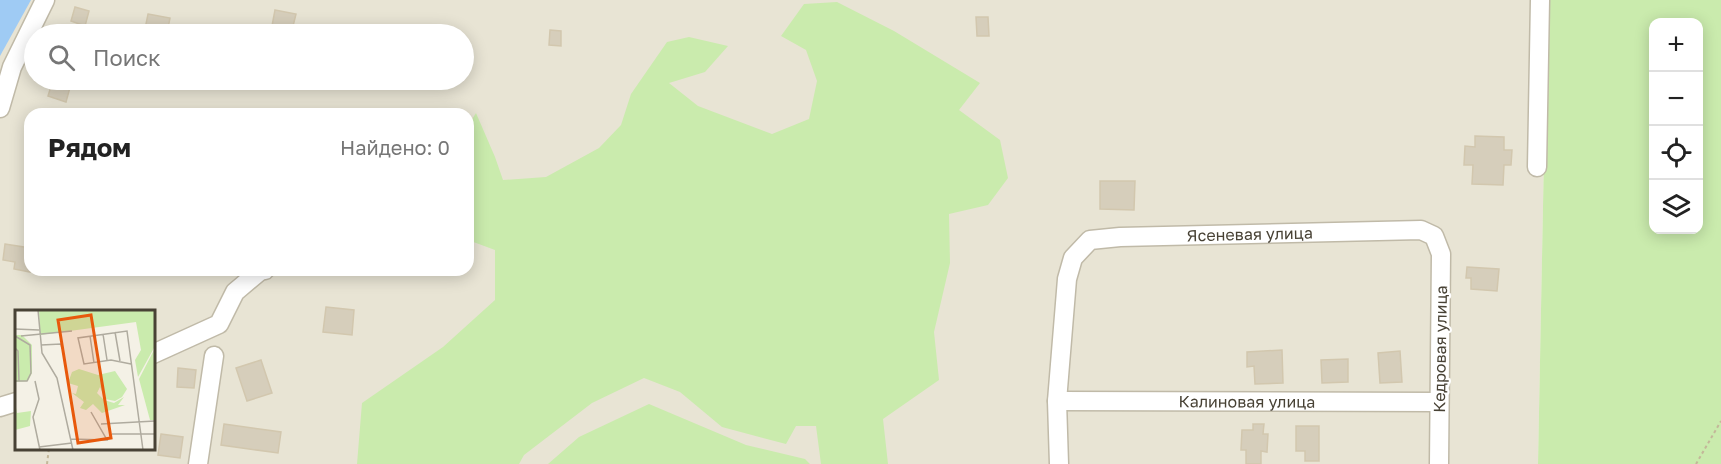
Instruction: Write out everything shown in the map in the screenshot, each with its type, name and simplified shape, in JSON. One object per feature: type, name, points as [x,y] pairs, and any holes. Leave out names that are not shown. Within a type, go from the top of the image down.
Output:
[{"type":"street","points":[[33,24],[45,0]]},
{"type":"street","points":[[1537,167],[1540,0]]},
{"type":"street","points":[[0,108],[12,67],[24,43]]},
{"type":"street","name":"Ясеневая улица","points":[[1057,401],[1067,279],[1073,258],[1089,240],[1120,237],[1421,230],[1434,236]]},
{"type":"street","name":"Кедровая улица","points":[[1434,236],[1441,254],[1439,464]]},
{"type":"street","points":[[154,354],[219,324],[235,291],[254,276]]},
{"type":"street","points":[[198,464],[214,356]]},
{"type":"street","points":[[1057,401],[1059,464]]},
{"type":"street","name":"Калиновая улица","points":[[1057,401],[1439,402]]},
{"type":"street","points":[[0,407],[15,402]]},
{"type":"path","points":[[1696,464],[1721,421]]},
{"type":"path","points":[[46,464],[49,449]]},
{"type":"shaded area","points":[[0,0],[1547,0],[1538,464],[0,464]]},
{"type":"green space","points":[[1547,0],[1721,0],[1721,464],[1538,464]]},
{"type":"green space","points":[[837,2],[894,31],[980,83],[959,110],[1000,140],[1008,178],[988,205],[949,214],[950,263],[934,332],[939,380],[883,419],[888,464],[821,464],[816,426],[796,426],[786,444],[722,427],[680,392],[644,378],[592,403],[524,455],[519,464],[357,464],[362,403],[443,347],[495,300],[495,250],[474,242],[474,116],[476,113],[503,180],[546,177],[599,148],[621,125],[631,94],[667,42],[689,37],[728,46],[705,72],[669,83],[698,106],[772,134],[809,119],[817,81],[806,50],[781,36],[804,4]]},
{"type":"green space","points":[[649,404],[746,445],[805,459],[810,464],[548,464],[579,437]]},
{"type":"water","points":[[0,0],[31,0],[0,56]]},
{"type":"building","points":[[75,7],[89,11],[86,24],[71,21]]},
{"type":"building","points":[[275,10],[296,14],[294,24],[272,24]]},
{"type":"building","points":[[148,14],[170,18],[169,24],[146,24]]},
{"type":"building","points":[[976,17],[988,17],[989,36],[977,36]]},
{"type":"building","points":[[550,30],[561,31],[561,46],[549,45]]},
{"type":"building","points":[[50,90],[69,90],[66,102],[48,96]]},
{"type":"building","points":[[1475,136],[1504,137],[1504,150],[1512,150],[1511,165],[1504,165],[1503,185],[1472,184],[1473,165],[1464,165],[1465,146],[1475,147]]},
{"type":"building","points":[[1100,181],[1135,181],[1134,210],[1100,209]]},
{"type":"building","points":[[5,244],[24,247],[24,271],[14,269],[15,262],[3,260]]},
{"type":"building","points":[[1467,267],[1499,269],[1497,291],[1471,289],[1471,278],[1466,278]]},
{"type":"building","points":[[326,307],[354,310],[352,335],[323,332]]},
{"type":"building","points":[[1282,350],[1283,383],[1255,384],[1254,366],[1247,367],[1247,352]]},
{"type":"building","points":[[1400,351],[1402,382],[1380,383],[1378,353]]},
{"type":"building","points":[[1348,359],[1348,382],[1322,383],[1321,360]]},
{"type":"building","points":[[261,360],[272,393],[247,401],[236,368]]},
{"type":"building","points":[[178,368],[196,370],[194,388],[177,387]]},
{"type":"building","points":[[224,424],[281,432],[278,453],[221,445]]},
{"type":"building","points":[[1253,424],[1264,424],[1263,434],[1268,434],[1267,452],[1261,451],[1261,464],[1246,464],[1246,450],[1241,450],[1242,430],[1253,430]]},
{"type":"building","points":[[1296,426],[1319,426],[1319,461],[1305,461],[1305,451],[1296,451]]},
{"type":"building","points":[[161,434],[183,437],[180,458],[158,455]]}]
